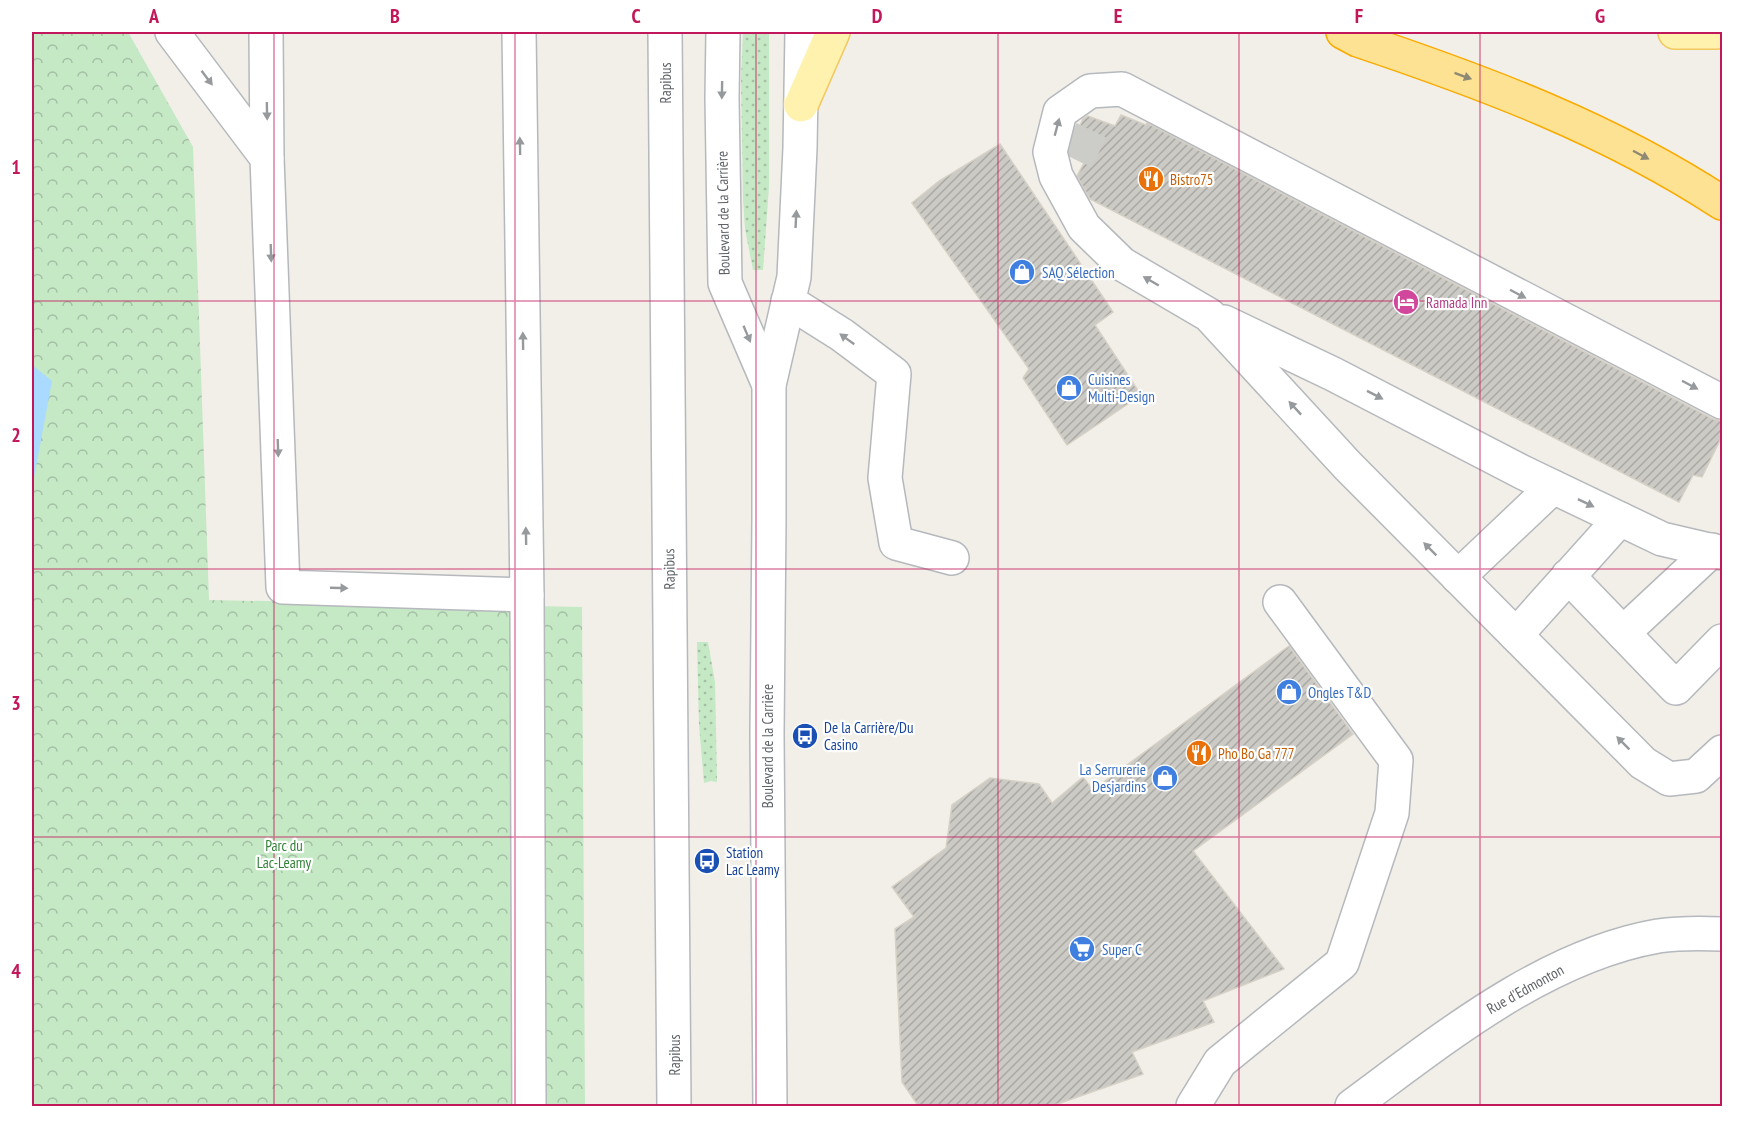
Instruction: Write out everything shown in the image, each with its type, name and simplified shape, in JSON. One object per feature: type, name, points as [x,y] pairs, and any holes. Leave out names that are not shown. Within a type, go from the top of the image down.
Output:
[{"type":"highway","points":[[1343,32],[1358,40],[1490,86],[1570,119],[1640,154],[1722,203]]},
{"type":"main road","points":[[801,105],[833,32]]},
{"type":"main road","points":[[1675,32],[1716,32]]},
{"type":"street","points":[[172,32],[267,158]]},
{"type":"street","points":[[266,32],[267,158],[283,587],[526,595]]},
{"type":"street","points":[[519,32],[529,1107]]},
{"type":"street","name":"Rapibus","points":[[665,32],[674,1107]]},
{"type":"street","name":"Boulevard de la Carrière","points":[[723,32],[725,283],[769,385]]},
{"type":"street","name":"Boulevard de la Carrière","points":[[770,1107],[767,758],[769,385],[794,277],[802,32]]},
{"type":"street","points":[[1717,551],[1662,539],[1620,519],[1333,374],[1209,315],[1122,264],[1084,227],[1067,168],[1050,152],[1060,112],[1094,105],[1122,89],[1722,402]]},
{"type":"street","points":[[788,301],[842,334],[894,374],[885,478],[896,543],[952,558]]},
{"type":"street","points":[[1209,315],[1348,466],[1643,763],[1669,779],[1696,776],[1722,752]]},
{"type":"street","points":[[1458,577],[1553,486]]},
{"type":"street","points":[[1516,635],[1620,519]]},
{"type":"street","points":[[1623,633],[1717,551]]},
{"type":"street","points":[[1568,576],[1676,688],[1722,641]]},
{"type":"street","points":[[1192,1107],[1220,1062],[1342,963],[1392,813],[1396,760],[1280,602]]},
{"type":"street","name":"Rue d'Edmonton","points":[[1352,1107],[1493,1006],[1543,976],[1622,944],[1659,936],[1722,934]]},
{"type":"green space","name":"Parc du Lac-Leamy","points":[[32,32],[128,32],[193,147],[209,600],[582,607],[585,1106],[32,1106]]},
{"type":"green space","points":[[743,32],[769,32],[769,187],[763,270],[753,270],[745,229],[741,78]]},
{"type":"green space","points":[[697,642],[708,642],[715,682],[717,782],[704,783],[699,725]]},
{"type":"water","points":[[32,365],[52,381],[32,488]]},
{"type":"building","name":"Ramada Inn","points":[[1121,115],[1146,125],[1147,123],[1713,419],[1722,421],[1722,436],[1702,477],[1693,475],[1679,502],[1090,199],[1077,176],[1084,163],[1070,156],[1072,142],[1083,119],[1088,116],[1115,126]]},
{"type":"building","points":[[1000,144],[1113,312],[1095,325],[1141,395],[1067,445],[1023,378],[1029,369],[912,203],[939,181]]},
{"type":"building","name":"Super C","points":[[1289,646],[1353,734],[1193,851],[1284,969],[1203,1001],[1214,1022],[1132,1052],[1143,1074],[1049,1107],[919,1107],[902,1082],[895,929],[914,917],[892,887],[946,848],[952,805],[990,778],[1039,784],[1052,803],[1083,777],[1093,790]]},
{"type":"tunnel","points":[[1077,160],[1097,119]]},
{"type":"place","name":"Bistro75","points":[[1151,179]]},
{"type":"place","name":"SAQ Sélection","points":[[1022,272]]},
{"type":"place","name":"Ramada Inn","points":[[1406,302]]},
{"type":"place","name":"Cuisines Multi-Design","points":[[1069,388]]},
{"type":"place","name":"Ongles T&D","points":[[1289,692]]},
{"type":"place","name":"De la Carrière/Du Casino","points":[[805,736]]},
{"type":"place","name":"Pho Bo Ga 777","points":[[1199,753]]},
{"type":"place","name":"La Serrurerie Desjardins","points":[[1165,778]]},
{"type":"place","name":"Station Lac Leamy","points":[[707,861]]},
{"type":"place","name":"Super C","points":[[1082,949]]}]
